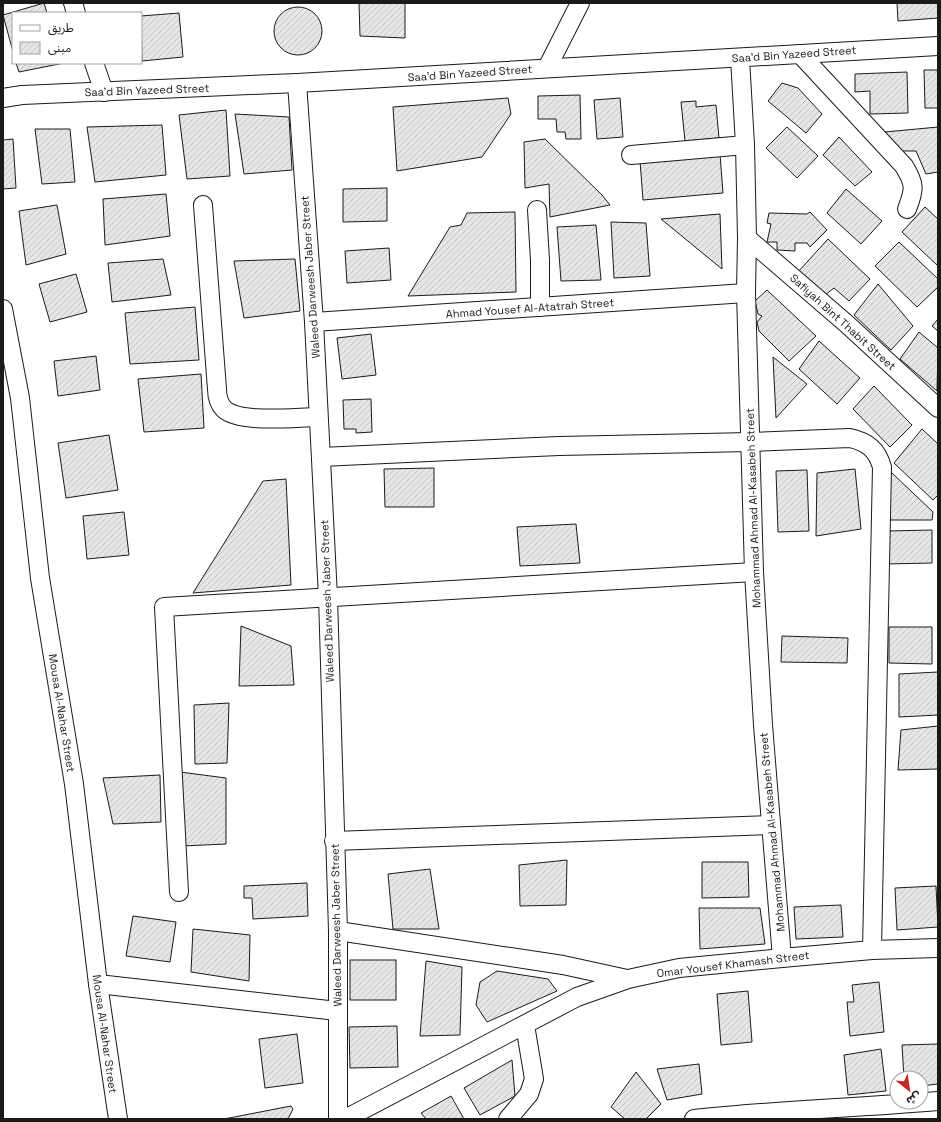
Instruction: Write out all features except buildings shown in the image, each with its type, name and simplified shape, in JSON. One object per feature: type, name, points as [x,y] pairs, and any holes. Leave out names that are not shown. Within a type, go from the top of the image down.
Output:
[{"type":"street","points":[[547,68],[580,3]]},
{"type":"street","name":"Saa'd Bin Yazeed Street","points":[[3,98],[22,95],[297,83],[938,46]]},
{"type":"street","points":[[800,54],[904,166],[912,179],[914,187],[907,208]]},
{"type":"street","name":"Mohammad Ahmad Al-Kasabeh Street","points":[[740,58],[745,145],[747,238],[746,293],[754,572],[771,825],[782,958]]},
{"type":"street","points":[[94,64],[104,92]]},
{"type":"street","name":"Waleed Darweesh Jaber Street","points":[[297,83],[314,322],[328,597],[334,841],[338,931],[338,1119]]},
{"type":"street","points":[[631,155],[745,145]]},
{"type":"street","points":[[203,204],[217,389],[221,405],[231,413],[245,417],[318,417]]},
{"type":"street","points":[[537,210],[540,260],[540,307]]},
{"type":"street","name":"Safiyah Bint Thabit Street","points":[[747,238],[848,325],[938,408]]},
{"type":"street","name":"Ahmad Yousef Al-Atatrah Street","points":[[314,322],[746,293]]},
{"type":"street","name":"Mousa Al-Nahar Street","points":[[3,308],[20,398],[40,578],[74,784],[98,984],[118,1119]]},
{"type":"street","points":[[321,457],[559,446],[750,442],[850,438],[861,440],[872,448],[879,457],[882,467],[872,950]]},
{"type":"street","points":[[178,892],[164,607],[754,572]]},
{"type":"street","points":[[334,841],[771,825]]},
{"type":"street","points":[[338,931],[563,965],[628,979]]},
{"type":"street","name":"Omar Yousef Khamash Street","points":[[345,1119],[577,997],[628,979],[679,968],[872,950],[938,948]]},
{"type":"street","points":[[98,984],[337,1011]]},
{"type":"street","points":[[508,1119],[529,1094],[534,1079],[525,1025]]},
{"type":"street","points":[[694,1119],[740,1114],[872,1107],[938,1101]]}]
